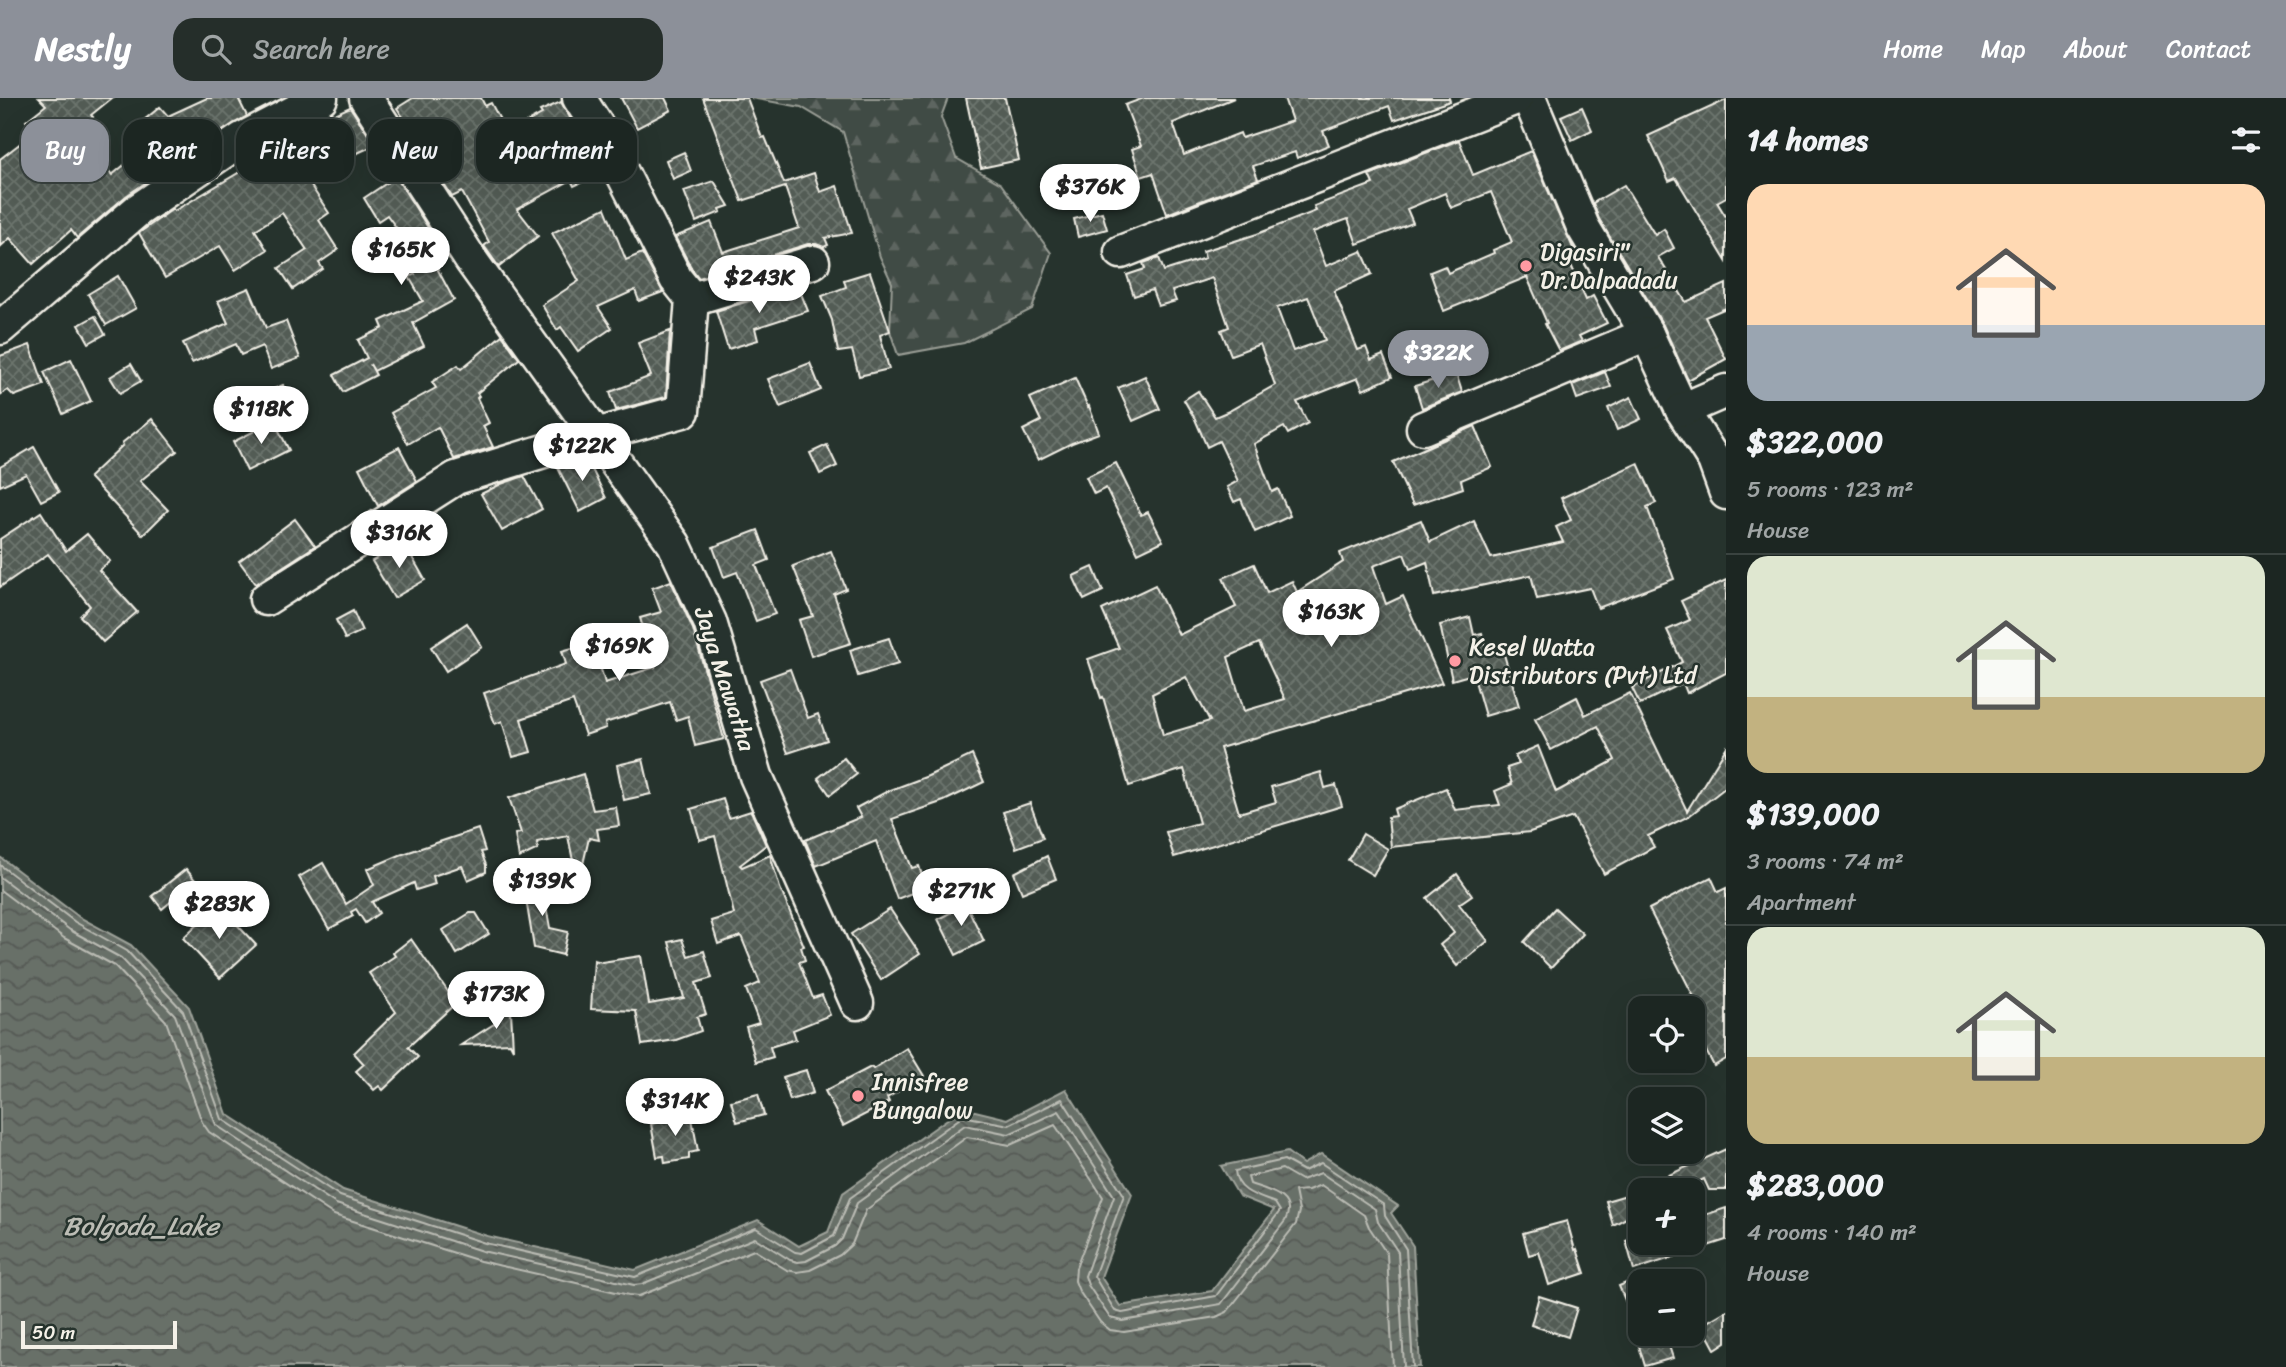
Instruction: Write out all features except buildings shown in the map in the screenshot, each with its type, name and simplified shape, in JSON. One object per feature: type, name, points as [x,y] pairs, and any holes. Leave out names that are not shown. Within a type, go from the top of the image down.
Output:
[{"type":"street","points":[[0,328],[138,210],[242,139],[321,98]]},
{"type":"street","name":"Jaya Mawatha","points":[[366,98],[471,260],[674,544],[710,622],[755,776],[857,1003]]},
{"type":"street","points":[[266,599],[456,478],[683,411],[692,299],[676,279],[603,135],[579,98]]},
{"type":"street","points":[[1121,251],[1516,98]]},
{"type":"street","points":[[1529,98],[1583,227],[1647,334],[1682,410],[1714,460],[1726,493]]},
{"type":"street","points":[[692,299],[813,262]]},
{"type":"street","points":[[1423,428],[1647,334]]},
{"type":"street","points":[[1682,410],[1726,391]]},
{"type":"green space","points":[[751,98],[948,98],[941,117],[956,158],[1001,184],[1051,253],[1032,309],[964,343],[898,355],[890,331],[892,283],[880,257],[843,132],[801,107]]},
{"type":"water","name":"Bolgoda_Lake","points":[[0,857],[79,917],[131,945],[189,1007],[227,1114],[343,1190],[487,1236],[635,1270],[758,1220],[799,1246],[828,1232],[843,1193],[963,1108],[1008,1119],[1066,1089],[1132,1194],[1101,1277],[1120,1306],[1212,1291],[1274,1210],[1239,1196],[1221,1166],[1287,1152],[1303,1164],[1321,1154],[1398,1206],[1391,1213],[1413,1246],[1420,1367],[0,1367]]},
{"type":"place","name":"Digasiri\" Dr.Dalpadadu","points":[[1526,266]]},
{"type":"place","name":"Kesel Watta Distributors (Pvt) Ltd","points":[[1455,661]]},
{"type":"place","name":"Innisfree Bungalow","points":[[858,1096]]}]
